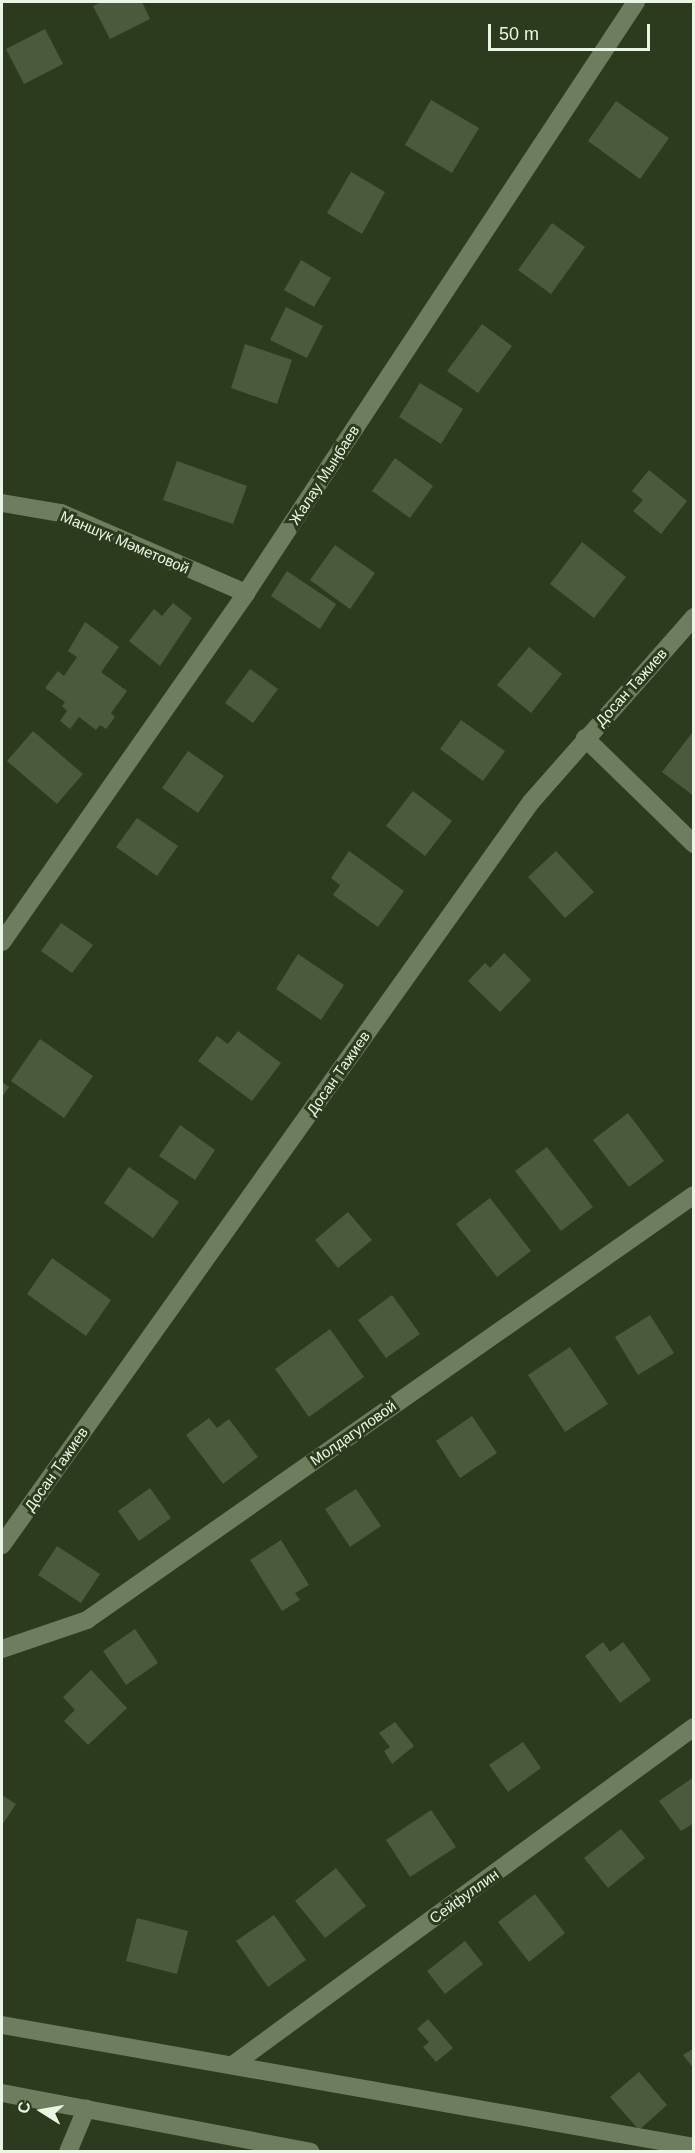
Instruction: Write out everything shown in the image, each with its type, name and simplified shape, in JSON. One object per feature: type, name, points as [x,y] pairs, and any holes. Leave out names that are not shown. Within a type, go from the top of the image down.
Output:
[{"type":"street","name":"Жалау Мыңбаев","points":[[2,942],[246,593],[636,2]]},
{"type":"street","name":"Маншүк Мәметовой","points":[[2,503],[60,513],[246,593]]},
{"type":"street","name":"Досан Тажиев","points":[[2,1545],[531,802],[693,617]]},
{"type":"street","points":[[585,738],[693,844]]},
{"type":"street","name":"Молдагуловой","points":[[2,1649],[87,1620],[693,1195]]},
{"type":"street","name":"Сейфуллин","points":[[234,2064],[693,1727]]},
{"type":"street","points":[[2,2025],[234,2064],[693,2147]]},
{"type":"street","points":[[2,2093],[310,2151]]},
{"type":"street","points":[[68,2151],[86,2109]]},
{"type":"building","points":[[101,2],[142,2],[150,19],[110,39],[93,6]]},
{"type":"building","points":[[45,29],[63,64],[24,84],[6,49]]},
{"type":"building","points":[[431,100],[479,128],[452,173],[405,145]]},
{"type":"building","points":[[616,101],[669,138],[640,179],[588,141]]},
{"type":"building","points":[[351,172],[385,192],[362,234],[327,213]]},
{"type":"building","points":[[552,223],[585,247],[551,294],[518,270]]},
{"type":"building","points":[[301,260],[331,278],[314,307],[284,290]]},
{"type":"building","points":[[286,307],[323,326],[307,358],[270,340]]},
{"type":"building","points":[[482,324],[512,346],[478,393],[447,371]]},
{"type":"building","points":[[245,344],[292,360],[277,404],[231,388]]},
{"type":"building","points":[[420,383],[463,409],[441,444],[399,417]]},
{"type":"building","points":[[395,458],[433,486],[410,518],[372,491]]},
{"type":"building","points":[[177,461],[247,486],[233,524],[163,500]]},
{"type":"building","points":[[649,470],[687,501],[661,534],[633,511],[643,500],[632,491]]},
{"type":"building","points":[[582,542],[626,577],[594,618],[550,584]]},
{"type":"building","points":[[335,545],[375,573],[350,609],[310,580]]},
{"type":"building","points":[[287,571],[336,604],[320,629],[271,596]]},
{"type":"building","points":[[173,603],[192,618],[160,666],[129,641],[154,609],[162,616]]},
{"type":"building","points":[[85,622],[119,647],[101,672],[127,691],[111,713],[115,717],[106,729],[100,725],[96,730],[79,717],[70,729],[60,721],[67,711],[62,706],[65,702],[45,688],[58,671],[64,676],[77,657],[68,651]]},
{"type":"building","points":[[529,647],[562,674],[531,713],[497,685]]},
{"type":"building","points":[[250,669],[278,689],[253,723],[225,703]]},
{"type":"building","points":[[461,720],[505,751],[483,781],[440,749]]},
{"type":"building","points":[[33,731],[83,774],[57,804],[7,761]]},
{"type":"building","points":[[692,733],[694,735],[694,796],[662,772]]},
{"type":"building","points":[[188,751],[224,776],[198,813],[162,788]]},
{"type":"building","points":[[413,791],[452,821],[425,856],[386,826]]},
{"type":"building","points":[[137,818],[178,846],[157,876],[116,847]]},
{"type":"building","points":[[349,851],[404,891],[378,927],[333,895],[340,885],[331,878]]},
{"type":"building","points":[[556,851],[594,892],[565,918],[528,877]]},
{"type":"building","points":[[61,923],[93,945],[72,973],[41,951]]},
{"type":"building","points":[[504,953],[531,980],[500,1012],[468,981],[485,963],[490,968]]},
{"type":"building","points":[[298,954],[344,985],[321,1020],[276,989]]},
{"type":"building","points":[[238,1031],[281,1063],[252,1101],[198,1061],[217,1036],[228,1044]]},
{"type":"building","points":[[40,1039],[93,1076],[64,1118],[11,1081]]},
{"type":"building","points":[[2,1082],[9,1087],[2,1097]]},
{"type":"building","points":[[628,1113],[664,1161],[629,1187],[593,1140]]},
{"type":"building","points":[[180,1125],[215,1150],[195,1180],[159,1156]]},
{"type":"building","points":[[547,1147],[593,1207],[561,1231],[515,1171]]},
{"type":"building","points":[[129,1167],[179,1202],[153,1238],[104,1203]]},
{"type":"building","points":[[490,1198],[531,1251],[497,1277],[456,1224]]},
{"type":"building","points":[[348,1212],[372,1240],[338,1268],[315,1240]]},
{"type":"building","points":[[52,1258],[111,1300],[86,1336],[27,1294]]},
{"type":"building","points":[[392,1295],[420,1334],[386,1358],[358,1320]]},
{"type":"building","points":[[650,1315],[674,1353],[638,1375],[615,1337]]},
{"type":"building","points":[[330,1329],[364,1377],[309,1417],[275,1369]]},
{"type":"building","points":[[570,1347],[608,1404],[565,1432],[528,1375]]},
{"type":"building","points":[[472,1416],[497,1453],[460,1478],[436,1441]]},
{"type":"building","points":[[209,1418],[217,1428],[229,1419],[258,1457],[223,1484],[186,1435]]},
{"type":"building","points":[[150,1488],[171,1518],[139,1541],[118,1511]]},
{"type":"building","points":[[356,1489],[381,1526],[350,1547],[325,1509]]},
{"type":"building","points":[[281,1540],[309,1585],[295,1593],[300,1600],[282,1611],[250,1560]]},
{"type":"building","points":[[57,1546],[100,1574],[81,1603],[38,1575]]},
{"type":"building","points":[[135,1629],[158,1663],[126,1685],[103,1651]]},
{"type":"building","points":[[603,1642],[610,1652],[623,1642],[651,1680],[620,1703],[585,1656]]},
{"type":"building","points":[[91,1670],[127,1708],[88,1745],[64,1721],[75,1710],[63,1697]]},
{"type":"building","points":[[395,1722],[414,1746],[392,1764],[384,1751],[390,1747],[379,1733]]},
{"type":"building","points":[[523,1742],[541,1768],[508,1792],[489,1765]]},
{"type":"building","points":[[694,1777],[694,1823],[681,1831],[659,1801]]},
{"type":"building","points":[[2,1795],[16,1804],[2,1825]]},
{"type":"building","points":[[431,1810],[456,1847],[410,1877],[386,1840]]},
{"type":"building","points":[[621,1829],[645,1858],[608,1888],[584,1858]]},
{"type":"building","points":[[336,1868],[366,1906],[325,1938],[295,1901]]},
{"type":"building","points":[[535,1894],[565,1933],[529,1962],[498,1922]]},
{"type":"building","points":[[274,1915],[306,1960],[268,1987],[236,1941]]},
{"type":"building","points":[[137,1918],[188,1931],[177,1974],[126,1961]]},
{"type":"building","points":[[465,1941],[483,1964],[445,1994],[427,1971]]},
{"type":"building","points":[[428,2019],[453,2048],[436,2062],[423,2047],[429,2042],[417,2029]]},
{"type":"building","points":[[694,2048],[694,2069],[683,2055]]},
{"type":"building","points":[[639,2072],[667,2105],[639,2130],[610,2097]]}]
